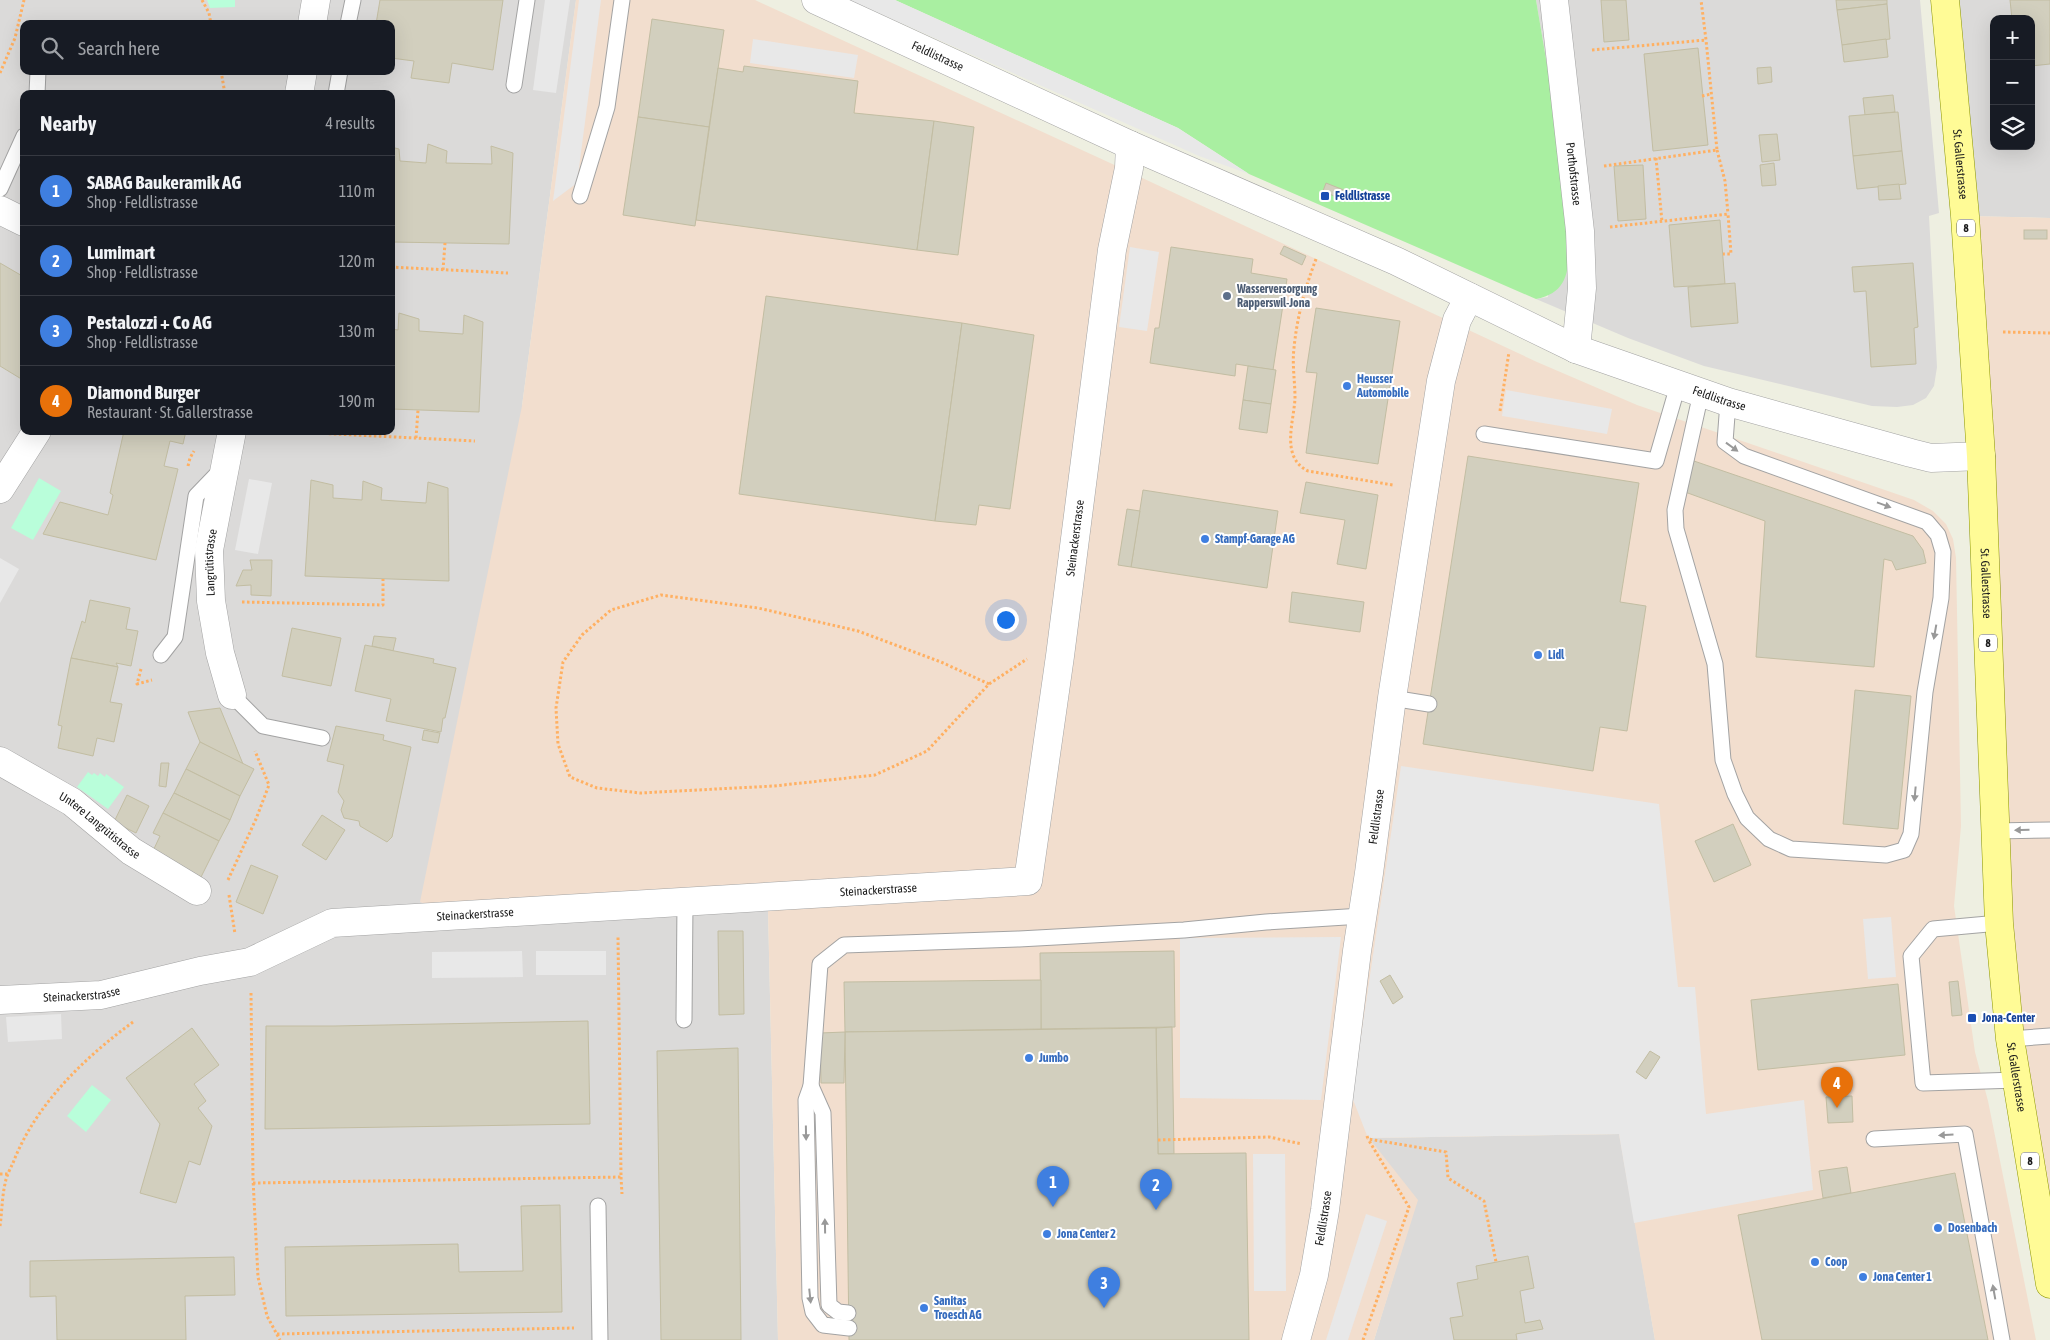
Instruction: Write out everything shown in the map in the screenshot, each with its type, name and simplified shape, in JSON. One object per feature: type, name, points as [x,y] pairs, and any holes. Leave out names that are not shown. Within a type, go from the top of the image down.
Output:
[{"type":"main road","name":"St. Gallerstrasse","points":[[1945,0],[1964,206],[1981,456],[1999,923],[2010,1039],[2050,1284]]},
{"type":"street","points":[[313,20],[316,0]]},
{"type":"street","name":"Feldlistrasse","points":[[816,0],[1130,145],[1419,271],[1576,349],[1728,402],[1931,458],[1981,456]]},
{"type":"street","name":"Porthofstrasse","points":[[1554,0],[1580,231],[1582,288],[1576,349]]},
{"type":"street","points":[[300,90],[302,75]]},
{"type":"street","name":"Steinackerstrasse","points":[[0,1000],[101,995],[143,984],[245,963],[332,924],[1028,881],[1060,656],[1112,250],[1129,168],[1130,145]]},
{"type":"street","points":[[0,210],[20,220]]},
{"type":"street","name":"Feldlistrasse","points":[[1296,1340],[1314,1275],[1392,698],[1441,381],[1457,320],[1469,297]]},
{"type":"street","points":[[0,490],[34,435]]},
{"type":"street","name":"Langrütistrasse","points":[[231,435],[209,550],[211,601],[220,653],[232,695]]},
{"type":"street","name":"Untere Langrütistrasse","points":[[0,761],[72,802],[131,851],[197,891]]},
{"type":"lane","points":[[349,20],[352,0]]},
{"type":"lane","points":[[514,85],[527,0]]},
{"type":"lane","points":[[580,196],[607,107],[622,0]]},
{"type":"lane","points":[[37,90],[38,75]]},
{"type":"lane","points":[[337,90],[339,75]]},
{"type":"lane","points":[[0,189],[20,145]]},
{"type":"lane","points":[[1689,389],[1675,510],[1676,529],[1714,664],[1723,760],[1735,794],[1747,818],[1752,823],[1769,839],[1791,849],[1886,855],[1904,850],[1911,834],[1925,692],[1941,598],[1943,552],[1938,535],[1927,522],[1744,456],[1725,442],[1728,402]]},
{"type":"lane","points":[[1490,435],[1656,461],[1689,389]]},
{"type":"lane","points":[[161,655],[175,637],[196,496],[225,466]]},
{"type":"lane","points":[[232,695],[263,726],[322,738]]},
{"type":"lane","points":[[1392,698],[1429,704]]},
{"type":"lane","points":[[1995,831],[2050,830]]},
{"type":"lane","points":[[684,1020],[685,902]]},
{"type":"lane","points":[[848,1321],[823,1325],[813,1312],[810,1298],[806,1100],[811,1086],[820,964],[844,945],[1019,939],[1184,930],[1266,922],[1362,916]]},
{"type":"lane","points":[[1999,923],[1933,929],[1912,956],[1923,1083],[2017,1080]]},
{"type":"lane","points":[[2010,1039],[2050,1036]]},
{"type":"lane","points":[[1874,1139],[1964,1134],[2002,1340]]},
{"type":"lane","points":[[598,1206],[600,1334]]},
{"type":"path","points":[[0,73],[14,38],[24,0]]},
{"type":"path","points":[[202,0],[210,20]]},
{"type":"path","points":[[1701,0],[1717,150],[1725,181],[1728,214],[1731,254],[1723,254]]},
{"type":"path","points":[[1561,53],[1706,40]]},
{"type":"path","points":[[222,75],[224,90]]},
{"type":"path","points":[[1702,96],[1711,94]]},
{"type":"path","points":[[1574,171],[1717,150]]},
{"type":"path","points":[[1656,158],[1662,222]]},
{"type":"path","points":[[1580,231],[1728,214]]},
{"type":"path","points":[[1327,231],[1304,292],[1294,348],[1295,397],[1291,425],[1291,447],[1294,459],[1300,467],[1308,471],[1394,486]]},
{"type":"path","points":[[443,270],[445,243]]},
{"type":"path","points":[[395,267],[508,273]]},
{"type":"path","points":[[2003,332],[2050,333]]},
{"type":"path","points":[[1490,435],[1509,352]]},
{"type":"path","points":[[416,438],[418,410]]},
{"type":"path","points":[[359,435],[475,441]]},
{"type":"path","points":[[211,601],[383,605],[383,579]]},
{"type":"path","points":[[989,684],[941,662],[858,631],[758,608],[661,595],[610,610],[582,635],[563,662],[556,708],[558,744],[570,777],[597,788],[640,793],[774,786],[874,775],[927,751],[989,684],[1029,658],[1060,656]]},
{"type":"path","points":[[197,891],[227,881],[270,785],[254,749]]},
{"type":"path","points":[[229,890],[245,963],[258,1277],[266,1316],[280,1340]]},
{"type":"path","points":[[253,1183],[622,1177],[618,906]]},
{"type":"path","points":[[0,1226],[5,1183],[27,1132],[44,1105],[75,1072],[140,1016],[143,984]]},
{"type":"path","points":[[1363,1340],[1409,1207],[1364,1130]]},
{"type":"path","points":[[1158,1140],[1269,1137],[1332,1150]]},
{"type":"path","points":[[1368,1139],[1446,1152],[1448,1178],[1484,1201],[1496,1262]]},
{"type":"path","points":[[0,1174],[9,1174]]},
{"type":"path","points":[[277,1334],[600,1334]]},
{"type":"shaded area","points":[[0,0],[576,0],[522,406],[768,910],[778,1340],[0,1340]]},
{"type":"shaded area","points":[[545,0],[570,0],[556,93],[533,90]]},
{"type":"shaded area","points":[[576,0],[755,0],[1537,362],[1637,405],[1914,500],[1933,511],[1946,524],[1953,539],[1956,558],[1961,826],[1954,906],[1975,1052],[1988,1101],[2036,1340],[1655,1340],[1619,1134],[1369,1138],[1418,1200],[1374,1340],[778,1340],[768,910],[487,927],[420,902],[522,406]]},
{"type":"shaded area","points":[[579,0],[601,0],[577,183],[553,201]]},
{"type":"shaded area","points":[[849,0],[895,0],[1178,128],[1249,174],[1199,156]]},
{"type":"shaded area","points":[[1536,0],[1920,0],[1939,213],[1929,216],[1937,367],[1934,386],[1926,398],[1913,405],[1897,407],[1872,406],[1704,366],[1628,338],[1536,299],[1548,297],[1555,112]]},
{"type":"shaded area","points":[[1945,0],[2050,0],[2050,218],[1965,216]]},
{"type":"shaded area","points":[[753,39],[858,55],[854,78],[750,63]]},
{"type":"shaded area","points":[[1965,216],[2050,218],[2050,1285],[2010,1039]]},
{"type":"shaded area","points":[[1130,247],[1159,252],[1147,331],[1119,327]]},
{"type":"shaded area","points":[[1506,390],[1612,409],[1607,434],[1502,416]]},
{"type":"shaded area","points":[[249,479],[272,483],[258,554],[235,550]]},
{"type":"shaded area","points":[[0,558],[19,569],[0,603]]},
{"type":"shaded area","points":[[1401,766],[1659,804],[1678,987],[1695,987],[1706,1114],[1804,1100],[1813,1190],[1634,1223],[1619,1134],[1368,1138],[1352,1097]]},
{"type":"shaded area","points":[[1891,917],[1896,977],[1868,979],[1863,919]]},
{"type":"shaded area","points":[[1341,937],[1321,1100],[1180,1098],[1180,938]]},
{"type":"shaded area","points":[[522,951],[523,977],[432,978],[432,952]]},
{"type":"shaded area","points":[[536,951],[606,951],[606,975],[536,975]]},
{"type":"shaded area","points":[[61,1014],[62,1039],[8,1042],[6,1017]]},
{"type":"shaded area","points":[[1620,1134],[1655,1340],[1374,1340],[1417,1200],[1368,1138]]},
{"type":"shaded area","points":[[1253,1154],[1285,1154],[1286,1291],[1254,1291]]},
{"type":"shaded area","points":[[1366,1214],[1387,1221],[1348,1340],[1326,1340]]},
{"type":"green space","points":[[207,0],[235,0],[235,7],[210,8]]},
{"type":"green space","points":[[895,0],[1536,0],[1555,112],[1569,242],[1567,271],[1564,279],[1561,286],[1555,292],[1536,299],[1249,174],[1178,128]]},
{"type":"green space","points":[[39,478],[61,491],[33,540],[11,528]]},
{"type":"green space","points":[[88,772],[98,776],[100,773],[105,777],[106,774],[124,787],[108,809],[77,787]]},
{"type":"green space","points":[[92,1085],[111,1100],[86,1132],[67,1116]]},
{"type":"building","points":[[380,0],[503,0],[493,70],[452,63],[449,83],[411,78],[414,61],[395,59],[395,20],[377,20]]},
{"type":"building","points":[[1601,0],[1626,0],[1629,40],[1604,42]]},
{"type":"building","points":[[1836,0],[1887,0],[1887,4],[1837,10]]},
{"type":"building","points":[[2010,0],[2050,0],[2050,64],[2035,66],[2035,15],[2012,15]]},
{"type":"building","points":[[1887,4],[1890,39],[1842,45],[1837,10]]},
{"type":"building","points":[[652,19],[724,30],[709,127],[638,117]]},
{"type":"building","points":[[1886,39],[1888,57],[1844,62],[1842,45]]},
{"type":"building","points":[[1698,48],[1708,145],[1653,151],[1644,54]]},
{"type":"building","points":[[744,66],[858,81],[854,113],[934,121],[917,250],[696,220],[718,68],[743,72]]},
{"type":"building","points":[[1771,67],[1772,82],[1758,84],[1757,68]]},
{"type":"building","points":[[1893,95],[1895,112],[1865,115],[1863,98]]},
{"type":"building","points":[[1898,112],[1902,151],[1853,156],[1849,116]]},
{"type":"building","points":[[638,117],[709,127],[695,226],[623,215]]},
{"type":"building","points":[[934,121],[974,127],[958,255],[917,250]]},
{"type":"building","points":[[1777,134],[1780,160],[1762,162],[1759,135]]},
{"type":"building","points":[[428,144],[447,151],[446,163],[492,164],[491,146],[513,153],[509,244],[395,242],[395,148],[399,149],[400,161],[426,163]]},
{"type":"building","points":[[1902,151],[1906,184],[1857,189],[1853,156]]},
{"type":"building","points":[[1774,163],[1776,185],[1762,186],[1760,165]]},
{"type":"building","points":[[1643,165],[1646,219],[1618,221],[1614,166]]},
{"type":"building","points":[[1326,183],[1349,192],[1345,201],[1323,191]]},
{"type":"building","points":[[1899,184],[1901,199],[1879,200],[1878,186]]},
{"type":"building","points":[[1720,220],[1725,284],[1674,287],[1669,225]]},
{"type":"building","points":[[2024,230],[2047,230],[2047,239],[2024,239]]},
{"type":"building","points":[[1284,246],[1306,256],[1302,265],[1280,254]]},
{"type":"building","points":[[1171,247],[1253,259],[1251,273],[1287,279],[1273,370],[1236,364],[1235,376],[1150,363],[1155,328],[1159,328]]},
{"type":"building","points":[[0,263],[20,275],[20,378],[0,366]]},
{"type":"building","points":[[1913,263],[1918,327],[1914,328],[1916,364],[1871,367],[1866,291],[1854,292],[1852,267]]},
{"type":"building","points":[[1735,283],[1738,323],[1691,327],[1688,287]]},
{"type":"building","points":[[766,296],[962,323],[935,521],[739,494]]},
{"type":"building","points":[[1316,308],[1400,321],[1378,464],[1306,453],[1317,373],[1306,372]]},
{"type":"building","points":[[399,313],[419,319],[419,331],[463,334],[464,315],[483,322],[479,412],[395,409],[395,330],[398,330]]},
{"type":"building","points":[[962,323],[1034,335],[1010,509],[979,505],[976,525],[935,521]]},
{"type":"building","points":[[1248,366],[1276,370],[1271,404],[1243,400]]},
{"type":"building","points":[[1243,400],[1271,404],[1267,433],[1239,429]]},
{"type":"building","points":[[123,435],[185,435],[183,444],[170,441],[164,466],[178,469],[156,560],[43,534],[60,502],[108,515],[113,495],[110,493]]},
{"type":"building","name":"Lidl","points":[[1468,456],[1639,483],[1620,602],[1646,606],[1627,731],[1600,727],[1593,771],[1423,744]]},
{"type":"building","points":[[1694,461],[1913,536],[1923,550],[1926,563],[1896,570],[1892,561],[1884,559],[1874,667],[1756,657],[1765,521],[1685,492]]},
{"type":"building","points":[[311,480],[333,485],[333,498],[362,500],[363,481],[382,488],[381,500],[426,503],[428,482],[448,488],[449,581],[305,576]]},
{"type":"building","points":[[1306,482],[1378,495],[1366,569],[1337,564],[1345,520],[1300,513]]},
{"type":"building","name":"Stampf-Garage AG","points":[[1143,490],[1278,511],[1267,588],[1131,567]]},
{"type":"building","points":[[1127,509],[1140,511],[1131,567],[1118,565]]},
{"type":"building","points":[[250,560],[272,560],[271,596],[251,595],[251,585],[236,586],[243,570],[252,570]]},
{"type":"building","points":[[1292,592],[1364,602],[1360,632],[1289,622]]},
{"type":"building","points":[[90,600],[130,608],[126,629],[138,631],[131,666],[116,663],[118,667],[71,658],[82,621],[85,623]]},
{"type":"building","points":[[292,628],[341,638],[331,686],[282,676]]},
{"type":"building","points":[[374,636],[396,638],[393,651],[372,646]]},
{"type":"building","points":[[365,645],[434,659],[433,663],[456,668],[441,732],[386,721],[391,699],[355,691]]},
{"type":"building","points":[[71,658],[118,667],[110,702],[122,704],[114,742],[97,738],[93,756],[58,748],[62,726],[58,725]]},
{"type":"building","points":[[1855,690],[1911,696],[1898,829],[1843,824]]},
{"type":"building","points":[[220,708],[243,764],[200,742],[188,712]]},
{"type":"building","points":[[336,726],[384,735],[383,740],[411,747],[392,837],[387,842],[360,826],[359,821],[344,818],[341,810],[344,801],[338,792],[344,765],[327,761]]},
{"type":"building","points":[[424,730],[440,733],[438,743],[422,740]]},
{"type":"building","points":[[200,742],[254,769],[240,796],[186,769]]},
{"type":"building","points":[[161,763],[169,763],[166,787],[159,786]]},
{"type":"building","points":[[186,769],[240,796],[230,820],[174,793]]},
{"type":"building","points":[[174,793],[230,820],[219,841],[163,813]]},
{"type":"building","points":[[127,795],[149,806],[136,833],[114,822]]},
{"type":"building","points":[[163,813],[219,841],[201,877],[152,853],[160,836],[153,833]]},
{"type":"building","points":[[322,815],[345,830],[326,860],[302,845]]},
{"type":"building","points":[[1733,824],[1751,865],[1714,882],[1695,841]]},
{"type":"building","points":[[251,865],[278,876],[263,914],[236,902]]},
{"type":"building","points":[[718,931],[743,931],[744,1014],[719,1015]]},
{"type":"building","points":[[1174,951],[1175,1027],[1041,1029],[1040,953]]},
{"type":"building","points":[[1390,975],[1403,997],[1393,1004],[1380,981]]},
{"type":"building","points":[[1041,980],[1041,1029],[845,1032],[844,982]]},
{"type":"building","points":[[1958,981],[1962,1015],[1952,1016],[1949,982]]},
{"type":"building","points":[[1898,984],[1905,1055],[1758,1070],[1751,1000]]},
{"type":"building","points":[[588,1021],[590,1124],[265,1129],[266,1026]]},
{"type":"building","points":[[1172,1027],[1174,1154],[1158,1154],[1156,1028]]},
{"type":"building","points":[[192,1028],[219,1065],[194,1084],[206,1101],[198,1108],[212,1126],[200,1165],[189,1161],[176,1203],[140,1193],[160,1124],[126,1078]]},
{"type":"building","name":"Jona Center 2","points":[[1156,1028],[1158,1154],[1246,1153],[1249,1340],[849,1340],[845,1032]]},
{"type":"building","points":[[845,1032],[844,1083],[821,1083],[820,1033]]},
{"type":"building","points":[[738,1048],[741,1340],[661,1340],[657,1051]]},
{"type":"building","points":[[1650,1051],[1660,1057],[1646,1079],[1636,1072]]},
{"type":"building","points":[[1852,1096],[1853,1122],[1828,1123],[1826,1097]]},
{"type":"building","points":[[1847,1167],[1851,1193],[1823,1198],[1819,1171]]},
{"type":"building","name":"Jona Center 1","points":[[1955,1173],[1988,1340],[1762,1340],[1738,1215]]},
{"type":"building","points":[[560,1205],[562,1312],[286,1316],[285,1247],[458,1244],[459,1272],[523,1271],[521,1206]]},
{"type":"building","points":[[1528,1256],[1534,1288],[1520,1291],[1525,1323],[1540,1320],[1543,1329],[1516,1334],[1517,1340],[1454,1340],[1450,1318],[1463,1316],[1457,1283],[1478,1279],[1476,1266]]},
{"type":"building","points":[[234,1257],[235,1295],[185,1296],[186,1340],[57,1340],[56,1296],[30,1297],[30,1261]]},
{"type":"place","name":"Feldlistrasse","points":[[1325,196]]},
{"type":"place","name":"Wasserversorgung Rapperswil-Jona","points":[[1227,296]]},
{"type":"place","name":"Heusser Automobile","points":[[1347,386]]},
{"type":"place","name":"Stampf-Garage AG","points":[[1205,539]]},
{"type":"place","name":"Lidl","points":[[1538,655]]},
{"type":"place","name":"Jona-Center","points":[[1972,1018]]},
{"type":"place","name":"Jumbo","points":[[1029,1058]]},
{"type":"place","name":"Diamond Burger","points":[[1837,1108]]},
{"type":"place","name":"SABAG Baukeramik AG","points":[[1053,1207]]},
{"type":"place","name":"Lumimart","points":[[1156,1210]]},
{"type":"place","name":"Dosenbach","points":[[1938,1228]]},
{"type":"place","name":"Jona Center 2","points":[[1047,1234]]},
{"type":"place","name":"Coop","points":[[1815,1262]]},
{"type":"place","name":"Jona Center 1","points":[[1863,1277]]},
{"type":"place","name":"Sanitas Troesch AG","points":[[924,1308]]},
{"type":"place","name":"Pestalozzi + Co AG","points":[[1104,1308]]}]
